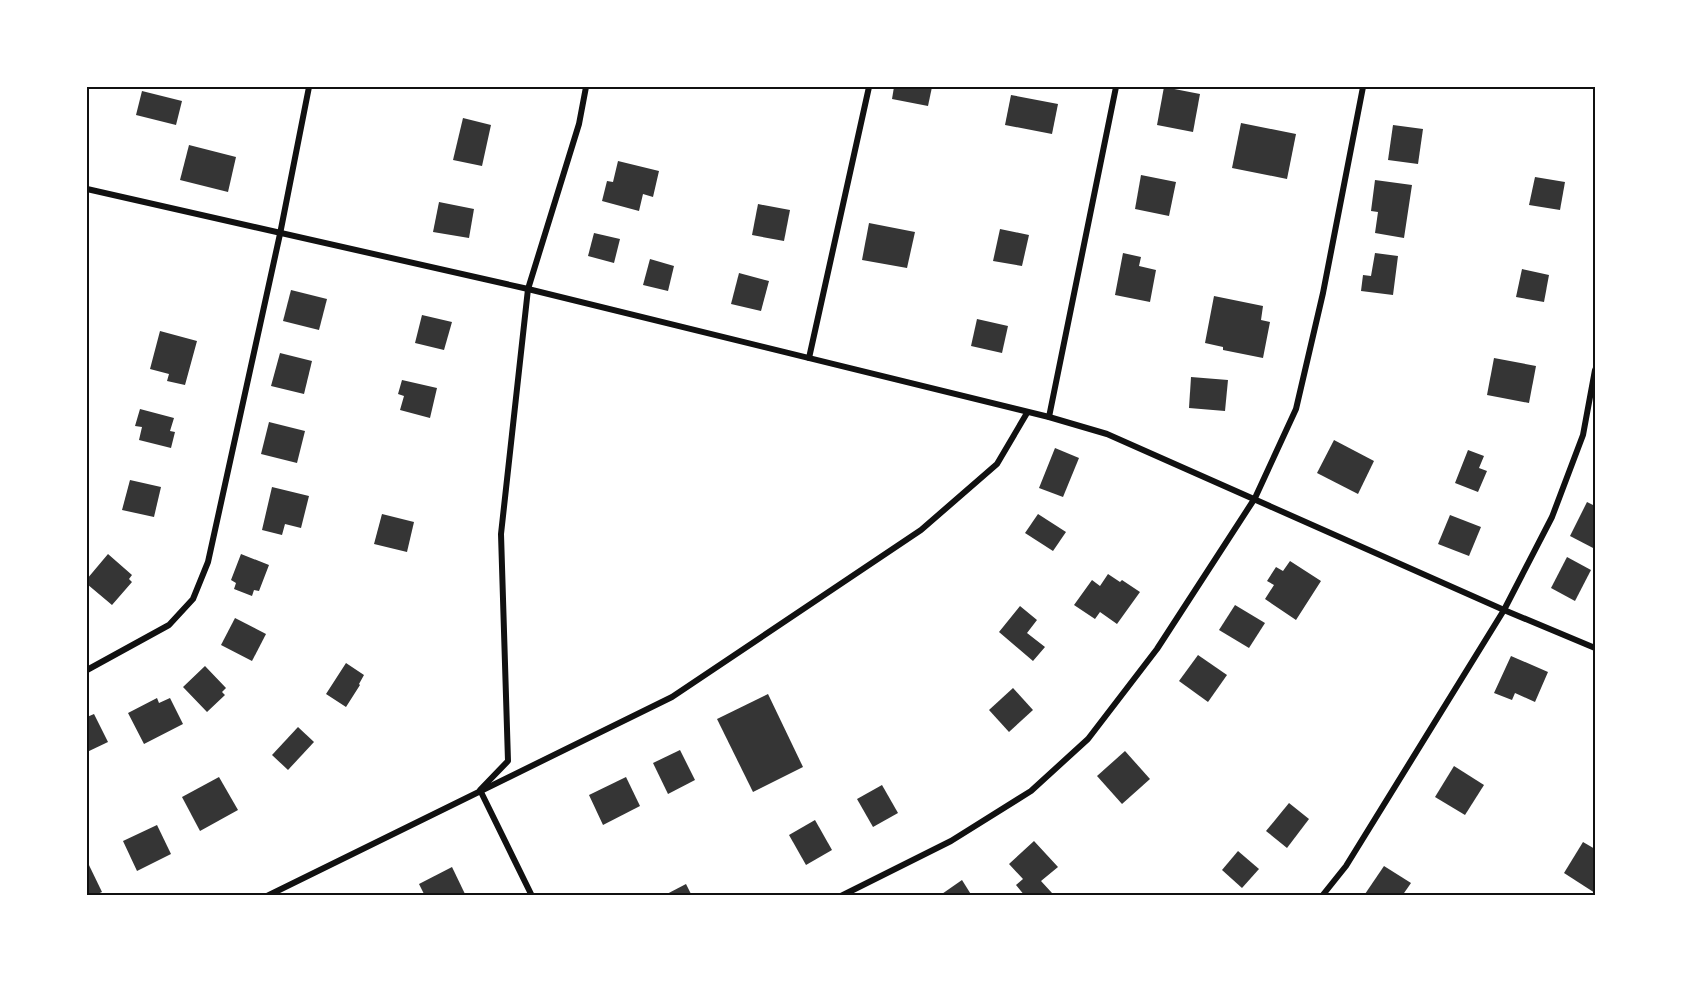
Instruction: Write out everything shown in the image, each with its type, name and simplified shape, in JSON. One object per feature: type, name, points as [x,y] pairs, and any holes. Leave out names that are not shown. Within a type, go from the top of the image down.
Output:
[{"type":"street","points":[[87,670],[169,625],[193,599],[208,562],[280,234],[309,87]]},
{"type":"street","points":[[480,790],[508,761],[501,534],[528,290],[579,124],[586,87]]},
{"type":"street","points":[[809,358],[868,87]]},
{"type":"street","points":[[1050,417],[1116,87]]},
{"type":"street","points":[[841,896],[951,841],[1031,791],[1088,739],[1157,649],[1255,498],[1296,409],[1323,293],[1363,87]]},
{"type":"street","points":[[87,189],[528,290],[1050,417],[1107,434],[1595,648]]},
{"type":"street","points":[[1322,896],[1346,867],[1504,610],[1552,517],[1583,435],[1595,370]]},
{"type":"street","points":[[267,896],[672,697],[921,530],[997,464],[1027,413]]},
{"type":"street","points":[[480,790],[532,896]]},
{"type":"building","points":[[894,87],[932,87],[928,106],[892,99]]},
{"type":"building","points":[[1164,87],[1200,94],[1193,132],[1157,125]]},
{"type":"building","points":[[142,91],[182,101],[176,125],[136,115]]},
{"type":"building","points":[[1011,95],[1058,104],[1052,134],[1005,125]]},
{"type":"building","points":[[463,118],[491,125],[482,166],[453,160]]},
{"type":"building","points":[[1241,123],[1296,134],[1287,179],[1232,168]]},
{"type":"building","points":[[1393,125],[1423,129],[1418,164],[1388,160]]},
{"type":"building","points":[[189,145],[236,157],[228,192],[180,180]]},
{"type":"building","points":[[618,161],[659,171],[653,197],[643,194],[639,211],[602,201],[607,181],[613,182]]},
{"type":"building","points":[[1141,175],[1176,182],[1169,216],[1135,209]]},
{"type":"building","points":[[1535,177],[1565,182],[1560,210],[1529,205]]},
{"type":"building","points":[[1375,180],[1412,185],[1404,238],[1375,233],[1378,212],[1371,211]]},
{"type":"building","points":[[439,202],[474,209],[469,238],[433,232]]},
{"type":"building","points":[[758,204],[790,210],[784,241],[752,235]]},
{"type":"building","points":[[869,223],[915,232],[907,268],[862,260]]},
{"type":"building","points":[[1000,229],[1029,235],[1022,266],[993,261]]},
{"type":"building","points":[[594,233],[620,239],[614,263],[588,256]]},
{"type":"building","points":[[1123,253],[1141,257],[1139,266],[1156,270],[1150,302],[1115,295]]},
{"type":"building","points":[[1375,253],[1398,256],[1393,295],[1361,291],[1363,275],[1371,276]]},
{"type":"building","points":[[650,259],[674,266],[668,291],[643,285]]},
{"type":"building","points":[[1522,269],[1549,275],[1544,302],[1516,297]]},
{"type":"building","points":[[739,273],[769,281],[761,311],[731,304]]},
{"type":"building","points":[[291,290],[327,299],[319,330],[283,321]]},
{"type":"building","points":[[1214,296],[1263,306],[1261,320],[1270,322],[1263,358],[1223,350],[1223,347],[1205,343]]},
{"type":"building","points":[[422,315],[452,322],[444,350],[415,343]]},
{"type":"building","points":[[977,319],[1008,326],[1002,353],[971,346]]},
{"type":"building","points":[[160,331],[197,341],[185,385],[167,381],[169,374],[150,369]]},
{"type":"building","points":[[280,353],[312,361],[304,394],[271,386]]},
{"type":"building","points":[[1494,358],[1536,366],[1529,403],[1487,395]]},
{"type":"building","points":[[1191,377],[1228,380],[1225,411],[1189,408]]},
{"type":"building","points":[[402,380],[437,388],[430,418],[400,410],[404,396],[398,394]]},
{"type":"building","points":[[140,409],[174,418],[170,431],[175,432],[171,448],[139,440],[142,427],[135,426]]},
{"type":"building","points":[[269,422],[305,431],[297,463],[261,454]]},
{"type":"building","points":[[1334,440],[1374,461],[1358,494],[1317,473]]},
{"type":"building","points":[[1055,448],[1079,458],[1063,497],[1039,488]]},
{"type":"building","points":[[1468,450],[1484,456],[1479,468],[1487,471],[1478,492],[1455,483]]},
{"type":"building","points":[[130,480],[161,487],[154,517],[122,510]]},
{"type":"building","points":[[272,487],[309,496],[301,528],[285,524],[282,535],[262,530]]},
{"type":"building","points":[[1587,502],[1595,506],[1595,549],[1570,536]]},
{"type":"building","points":[[382,514],[414,522],[407,552],[374,544]]},
{"type":"building","points":[[1038,514],[1066,532],[1053,551],[1025,533]]},
{"type":"building","points":[[1450,515],[1481,527],[1469,556],[1438,544]]},
{"type":"building","points":[[108,554],[132,575],[129,579],[132,582],[112,605],[87,584],[87,579]]},
{"type":"building","points":[[241,554],[269,565],[259,591],[254,590],[252,596],[234,589],[236,583],[231,580]]},
{"type":"building","points":[[1567,557],[1591,570],[1575,601],[1551,588]]},
{"type":"building","points":[[1290,561],[1321,581],[1296,620],[1265,599],[1274,585],[1267,581],[1276,567],[1283,571]]},
{"type":"building","points":[[1108,574],[1140,592],[1117,624],[1100,612],[1095,619],[1074,605],[1092,580],[1100,586]]},
{"type":"building","points":[[1235,605],[1265,623],[1249,648],[1219,630]]},
{"type":"building","points":[[1020,606],[1037,620],[1027,633],[1045,647],[1033,661],[999,632]]},
{"type":"building","points":[[235,618],[266,634],[252,661],[221,645]]},
{"type":"building","points":[[1198,655],[1227,675],[1208,702],[1179,681]]},
{"type":"building","points":[[1511,656],[1548,672],[1535,702],[1515,693],[1512,700],[1494,693]]},
{"type":"building","points":[[346,663],[364,675],[346,707],[326,694]]},
{"type":"building","points":[[205,666],[226,688],[222,692],[225,695],[207,712],[183,687]]},
{"type":"building","points":[[1013,688],[1033,710],[1009,732],[989,710]]},
{"type":"building","points":[[768,694],[803,767],[753,792],[717,719]]},
{"type":"building","points":[[157,698],[159,703],[170,698],[183,724],[144,744],[128,713]]},
{"type":"building","points":[[94,714],[108,742],[87,752],[87,717]]},
{"type":"building","points":[[298,727],[314,742],[288,770],[272,755]]},
{"type":"building","points":[[680,750],[695,780],[668,794],[653,763]]},
{"type":"building","points":[[1125,751],[1150,779],[1122,804],[1097,776]]},
{"type":"building","points":[[1454,766],[1484,785],[1465,815],[1435,797]]},
{"type":"building","points":[[219,777],[238,810],[200,831],[182,797]]},
{"type":"building","points":[[626,777],[640,806],[603,825],[589,795]]},
{"type":"building","points":[[882,785],[898,813],[873,827],[857,799]]},
{"type":"building","points":[[1289,803],[1309,819],[1287,848],[1266,831]]},
{"type":"building","points":[[815,820],[832,850],[806,865],[789,835]]},
{"type":"building","points":[[157,825],[171,854],[137,871],[123,841]]},
{"type":"building","points":[[1034,841],[1058,867],[1041,881],[1052,893],[1048,896],[1025,896],[1016,885],[1023,879],[1009,864]]},
{"type":"building","points":[[1583,842],[1595,849],[1595,893],[1564,873]]},
{"type":"building","points":[[1238,851],[1259,869],[1242,888],[1222,870]]},
{"type":"building","points":[[87,861],[102,892],[93,896],[87,896]]},
{"type":"building","points":[[1384,866],[1411,883],[1402,896],[1365,894]]},
{"type":"building","points":[[452,867],[465,894],[425,896],[419,884]]},
{"type":"building","points":[[962,880],[972,896],[939,896]]},
{"type":"building","points":[[686,884],[692,896],[663,896]]}]
